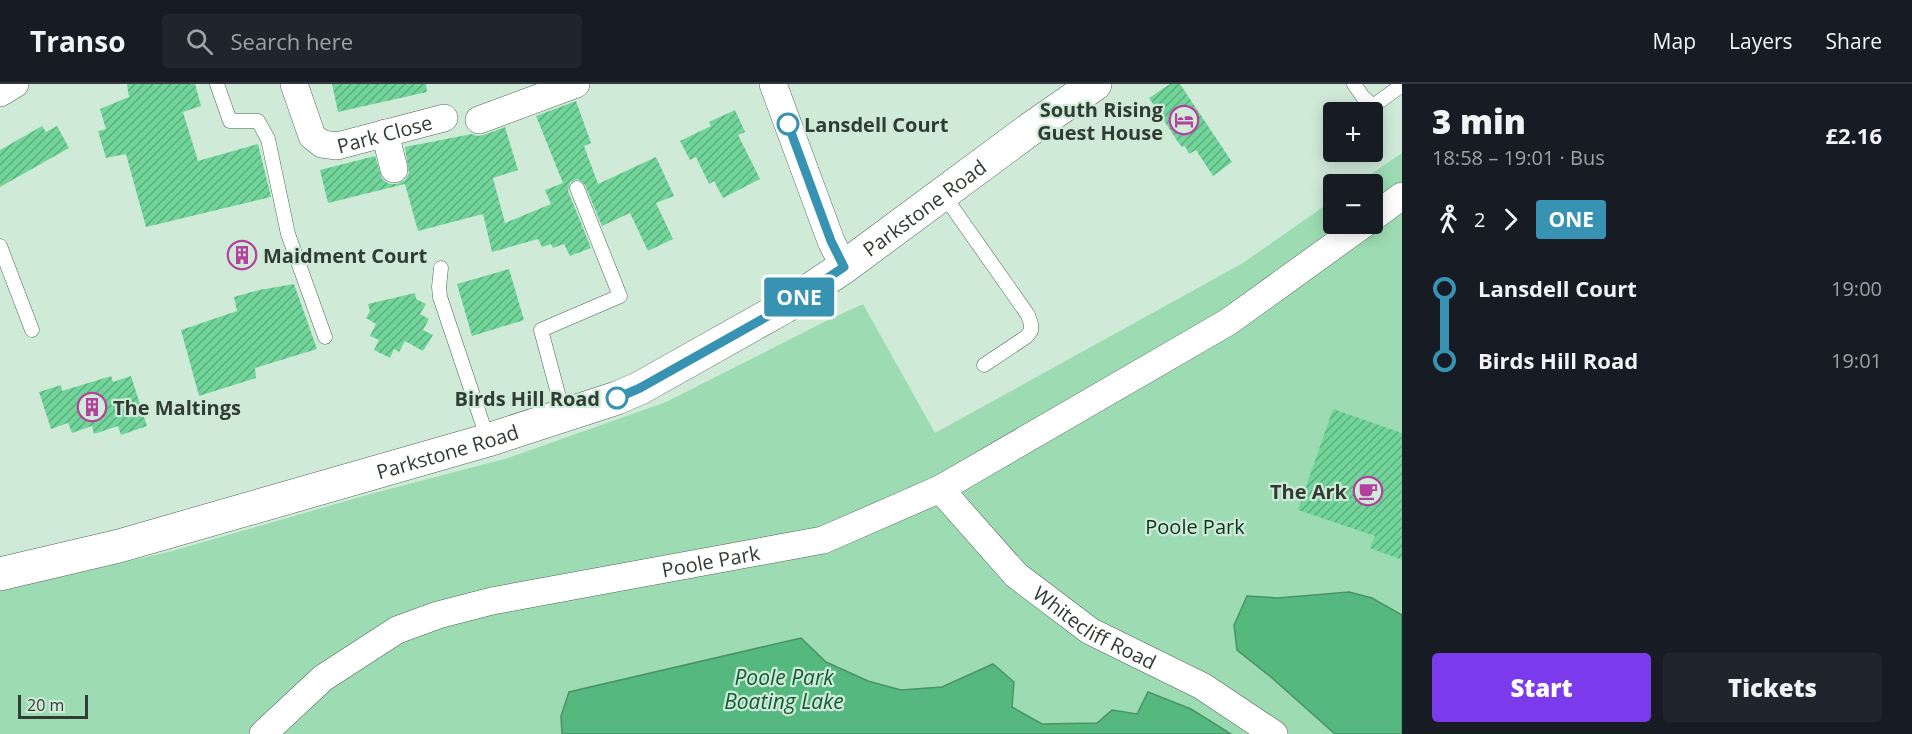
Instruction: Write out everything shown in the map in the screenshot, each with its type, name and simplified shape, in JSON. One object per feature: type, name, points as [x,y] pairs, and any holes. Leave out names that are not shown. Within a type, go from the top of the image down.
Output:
[{"type":"main road","name":"Parkstone Road","points":[[0,574],[119,546],[488,440],[617,398],[640,388],[784,307],[844,267],[1095,84]]},
{"type":"street","points":[[0,93],[15,84]]},
{"type":"street","name":"Park Close","points":[[294,84],[312,136],[322,144],[337,146],[444,118]]},
{"type":"street","points":[[479,120],[576,84]]},
{"type":"street","points":[[773,84],[831,241],[844,267]]},
{"type":"street","points":[[386,134],[394,169]]},
{"type":"street","points":[[1383,210],[1402,196]]},
{"type":"street","name":"Poole Park","points":[[262,734],[323,678],[397,630],[438,615],[492,601],[823,540],[940,489],[1228,322],[1350,234]]},
{"type":"street","name":"Whitecliff Road","points":[[940,489],[1017,575],[1090,632],[1202,686],[1274,734]]},
{"type":"lane","points":[[217,84],[231,121],[258,121],[268,139],[288,234],[325,337]]},
{"type":"lane","points":[[1354,84],[1373,106],[1402,85]]},
{"type":"lane","points":[[564,416],[541,330],[621,296],[577,188]]},
{"type":"lane","points":[[943,194],[1028,315],[1031,324],[1031,331],[1026,337],[984,365]]},
{"type":"lane","points":[[0,246],[32,330]]},
{"type":"lane","points":[[441,267],[440,297],[488,440]]},
{"type":"green space","name":"Poole Park","points":[[1402,153],[1402,734],[0,734],[0,591],[172,551],[374,493],[508,458],[666,402],[863,304],[935,433],[1243,263],[1323,207],[1323,234],[1383,234],[1383,174],[1371,174]]},
{"type":"water","points":[[1349,592],[1372,598],[1402,615],[1402,734],[1335,734],[1237,650],[1234,625],[1247,596],[1278,598]]},
{"type":"water","name":"Poole Park Boating Lake","points":[[801,638],[826,662],[868,681],[901,690],[942,687],[993,664],[1014,682],[1012,707],[1042,724],[1097,723],[1112,710],[1137,714],[1148,692],[1191,709],[1231,734],[562,734],[561,716],[569,692]]},
{"type":"building","points":[[127,84],[195,84],[201,106],[183,112],[198,161],[258,144],[271,197],[146,227],[126,154],[106,158],[98,131],[106,129],[100,109],[129,97]]},
{"type":"building","points":[[332,84],[426,84],[427,92],[338,112]]},
{"type":"building","name":"South Rising Guest House","points":[[1170,84],[1180,84],[1232,162],[1213,176],[1196,150],[1189,154],[1185,146],[1182,147],[1149,98]]},
{"type":"building","points":[[576,101],[591,143],[584,146],[598,184],[656,157],[674,196],[656,203],[673,239],[648,251],[630,213],[602,226],[585,185],[578,179],[570,182],[568,191],[591,248],[570,256],[564,244],[553,248],[551,244],[542,247],[538,239],[492,252],[483,214],[418,231],[405,184],[328,203],[320,170],[375,156],[382,179],[389,184],[397,184],[405,180],[409,173],[405,147],[472,134],[484,135],[505,127],[518,170],[493,178],[505,223],[551,204],[545,190],[563,183],[536,116]]},
{"type":"building","points":[[735,110],[745,132],[738,135],[760,179],[723,198],[714,181],[709,184],[696,157],[690,160],[680,141],[711,126],[709,122]]},
{"type":"building","points":[[42,126],[46,132],[57,126],[69,148],[0,187],[0,150]]},
{"type":"building","points":[[509,269],[524,320],[472,336],[457,284]]},
{"type":"building","points":[[294,284],[317,349],[255,368],[256,378],[199,396],[181,330],[237,311],[234,297]]},
{"type":"building","points":[[415,293],[416,299],[426,304],[420,314],[429,319],[423,330],[433,335],[423,351],[405,341],[399,352],[394,349],[390,358],[374,350],[379,340],[370,336],[376,324],[366,318],[370,311],[368,304]]},
{"type":"building","name":"The Maltings","points":[[111,376],[113,382],[131,376],[147,426],[121,435],[118,426],[94,434],[92,426],[72,433],[68,423],[51,429],[39,392],[61,385],[62,391]]},
{"type":"building","points":[[1333,409],[1402,433],[1402,560],[1370,548],[1375,536],[1298,510]]},
{"type":"bus line","name":"ONE","points":[[617,398],[640,388],[784,307],[844,267],[831,241],[788,124]]},
{"type":"place","name":"South Rising Guest House","points":[[1184,120]]},
{"type":"place","name":"Lansdell Court","points":[[788,124]]},
{"type":"place","name":"Maidment Court","points":[[242,255]]},
{"type":"place","name":"Birds Hill Road","points":[[617,398]]},
{"type":"place","name":"The Maltings","points":[[92,407]]},
{"type":"place","name":"The Ark","points":[[1368,491]]}]
